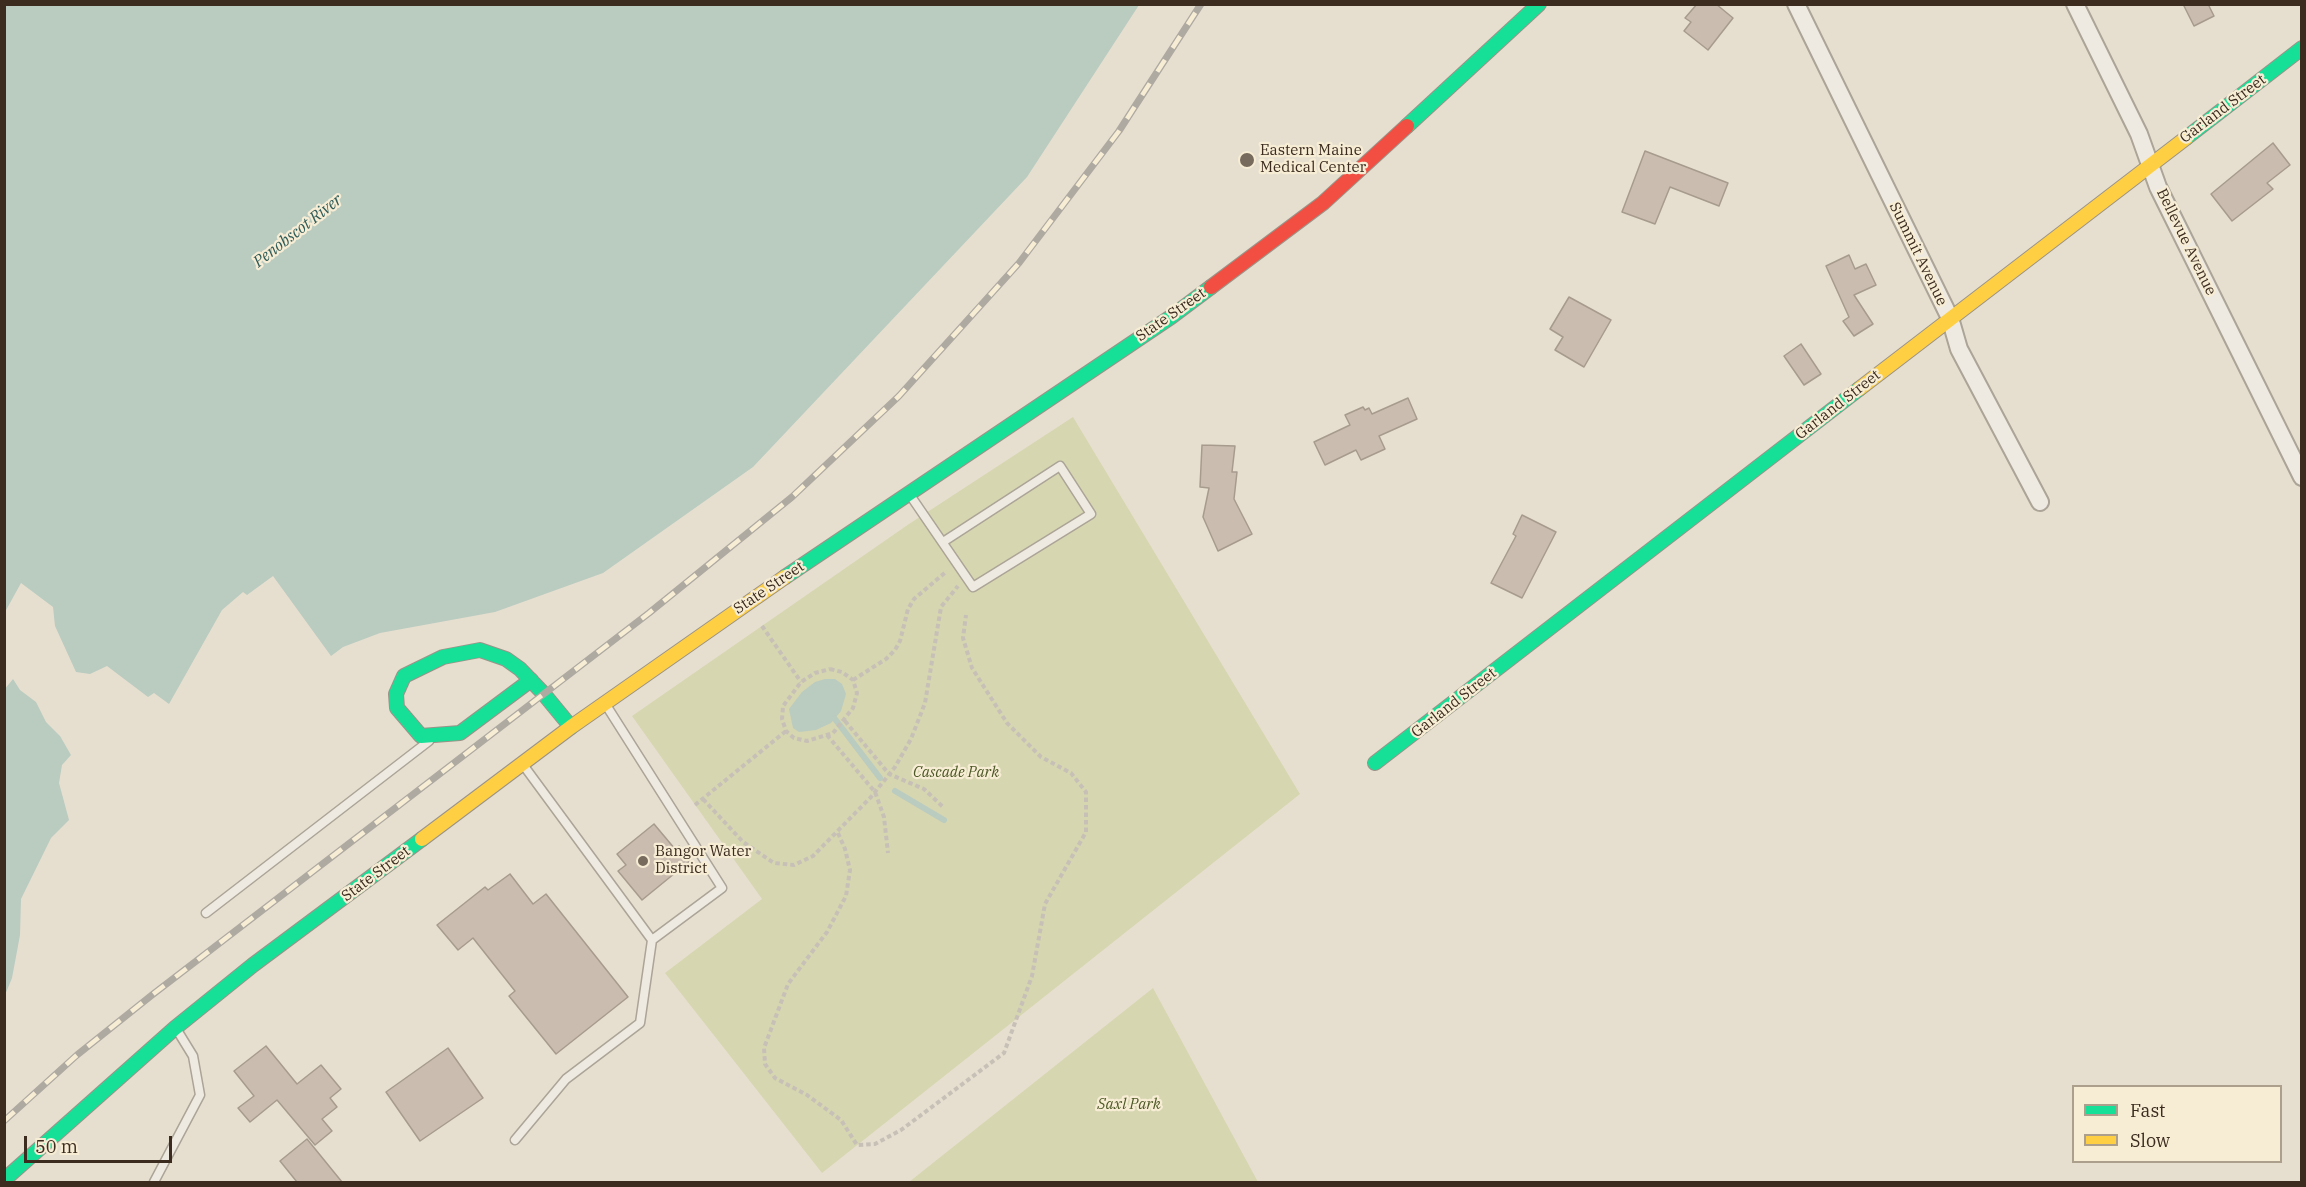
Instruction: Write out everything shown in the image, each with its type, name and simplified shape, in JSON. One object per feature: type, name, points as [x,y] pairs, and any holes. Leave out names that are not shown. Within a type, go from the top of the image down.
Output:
[{"type":"main road","name":"State Street","points":[[4,1180],[176,1028],[253,965],[571,726],[724,618],[1171,317],[1323,203],[1539,4]]},
{"type":"main road","name":"Garland Street","points":[[1375,763],[2301,48]]},
{"type":"main road","points":[[531,680],[460,733],[434,737],[421,736],[397,708],[396,694],[404,676],[443,657],[480,650],[506,659],[531,680],[571,726]]},
{"type":"street","name":"Summit Avenue","points":[[1796,4],[1950,318],[1959,349],[2040,502]]},
{"type":"street","name":"Bellevue Avenue","points":[[2075,4],[2139,134],[2149,165],[2301,477]]},
{"type":"lane","points":[[909,494],[973,587],[1091,514],[1060,466],[943,542]]},
{"type":"lane","points":[[604,703],[722,888],[652,940]]},
{"type":"lane","points":[[206,913],[434,737]]},
{"type":"lane","points":[[515,1140],[566,1079],[640,1023],[652,940],[522,764]]},
{"type":"lane","points":[[154,1182],[200,1095],[193,1056],[176,1028]]},
{"type":"path","points":[[852,680],[886,659],[895,650],[900,642],[908,609],[914,599],[924,588],[957,563]]},
{"type":"path","points":[[703,798],[743,842],[774,863],[795,865],[813,856],[838,833],[890,774],[911,738],[925,703],[941,607],[966,576]]},
{"type":"path","points":[[838,833],[850,870],[846,896],[827,933],[788,984],[764,1048],[765,1064],[775,1078],[807,1095],[841,1120],[857,1145],[875,1144],[901,1130],[1004,1053],[1032,976],[1046,904],[1086,832],[1086,792],[1071,773],[1041,757],[1007,723],[972,668],[963,638],[966,615]]},
{"type":"path","points":[[762,626],[801,682]]},
{"type":"path","points":[[830,669],[842,672],[852,680],[857,693],[854,708],[833,733],[807,741],[794,738],[786,731],[782,719],[783,706],[801,682],[815,673],[830,669]]},
{"type":"path","points":[[844,721],[890,774],[924,789],[943,807]]},
{"type":"path","points":[[695,805],[786,731]]},
{"type":"path","points":[[827,735],[875,792],[884,817],[888,853]]},
{"type":"green space","name":"Cascade Park","points":[[1073,417],[1300,794],[822,1173],[665,973],[762,899],[632,716],[909,524]]},
{"type":"green space","name":"Saxl Park","points":[[1153,988],[1258,1182],[909,1182]]},
{"type":"water","name":"Penobscot River","points":[[5,4],[1139,5],[1027,177],[753,467],[603,573],[495,612],[380,633],[343,647],[331,656],[273,576],[247,595],[243,592],[222,610],[169,704],[154,693],[148,697],[107,666],[90,674],[76,672],[55,626],[53,607],[21,583],[5,612]]},
{"type":"water","points":[[13,679],[20,690],[36,702],[46,722],[60,736],[71,755],[62,765],[59,783],[69,820],[51,838],[21,899],[20,935],[12,978],[5,995],[4,690]]},
{"type":"water","points":[[835,679],[842,684],[846,694],[841,711],[831,723],[816,730],[799,732],[793,728],[789,709],[802,692],[815,682]]},
{"type":"building","points":[[1697,4],[1716,4],[1733,18],[1708,50],[1684,31],[1691,22],[1685,18]]},
{"type":"building","points":[[2183,4],[2208,4],[2214,16],[2194,26]]},
{"type":"building","points":[[2273,143],[2290,165],[2267,183],[2273,189],[2232,221],[2211,194]]},
{"type":"building","points":[[1645,151],[1728,183],[1719,206],[1670,187],[1655,224],[1622,212]]},
{"type":"building","points":[[1849,255],[1855,269],[1866,264],[1876,285],[1854,295],[1873,324],[1854,336],[1843,321],[1849,317],[1826,266]]},
{"type":"building","points":[[1569,297],[1611,320],[1584,367],[1555,350],[1563,337],[1550,329]]},
{"type":"building","points":[[1801,344],[1821,374],[1804,385],[1784,356]]},
{"type":"building","points":[[1408,398],[1417,419],[1379,436],[1385,449],[1361,460],[1356,450],[1325,465],[1314,442],[1350,425],[1345,415],[1363,407],[1365,410],[1369,408],[1372,414]]},
{"type":"building","points":[[1202,445],[1235,446],[1232,472],[1237,472],[1234,499],[1252,534],[1218,551],[1203,517],[1209,488],[1200,487]]},
{"type":"building","points":[[1522,515],[1556,532],[1522,598],[1491,583],[1516,536],[1513,534]]},
{"type":"building","points":[[654,824],[675,849],[679,846],[691,860],[642,900],[618,871],[626,865],[617,854]]},
{"type":"building","points":[[510,874],[533,904],[546,894],[628,997],[556,1054],[509,996],[515,991],[473,938],[458,950],[437,925],[485,887],[488,890]]},
{"type":"building","points":[[266,1046],[297,1084],[321,1065],[341,1089],[330,1098],[337,1107],[322,1119],[332,1131],[315,1145],[277,1100],[250,1122],[238,1108],[254,1096],[234,1071]]},
{"type":"building","points":[[448,1048],[483,1098],[420,1141],[386,1092]]},
{"type":"building","points":[[307,1139],[342,1182],[297,1182],[280,1161]]},
{"type":"waterway","points":[[835,719],[880,778]]},
{"type":"waterway","points":[[895,791],[944,820]]},
{"type":"railway","points":[[4,1121],[77,1055],[152,995],[649,613],[792,497],[899,396],[1019,263],[1119,131],[1201,4]]},
{"type":"traffic: fast","points":[[1407,126],[1539,4]]},
{"type":"traffic: fast","points":[[2186,138],[2302,48]]},
{"type":"traffic: fast","points":[[785,577],[1171,317],[1211,287]]},
{"type":"traffic: fast","points":[[1375,763],[1859,389]]},
{"type":"traffic: fast","points":[[531,680],[460,733],[421,736],[397,708],[396,694],[404,676],[443,657],[480,650],[506,659],[520,669],[543,693],[571,727]]},
{"type":"traffic: fast","points":[[4,1180],[175,1028],[253,965],[422,839]]},
{"type":"traffic: slow","points":[[1859,389],[2186,138]]},
{"type":"traffic: slow","points":[[422,839],[571,727],[785,577]]},
{"type":"traffic: jam","points":[[1211,287],[1323,203],[1407,126]]},
{"type":"place","name":"Eastern Maine Medical Center","points":[[1247,160]]},
{"type":"place","name":"Bangor Water District","points":[[643,861]]}]
